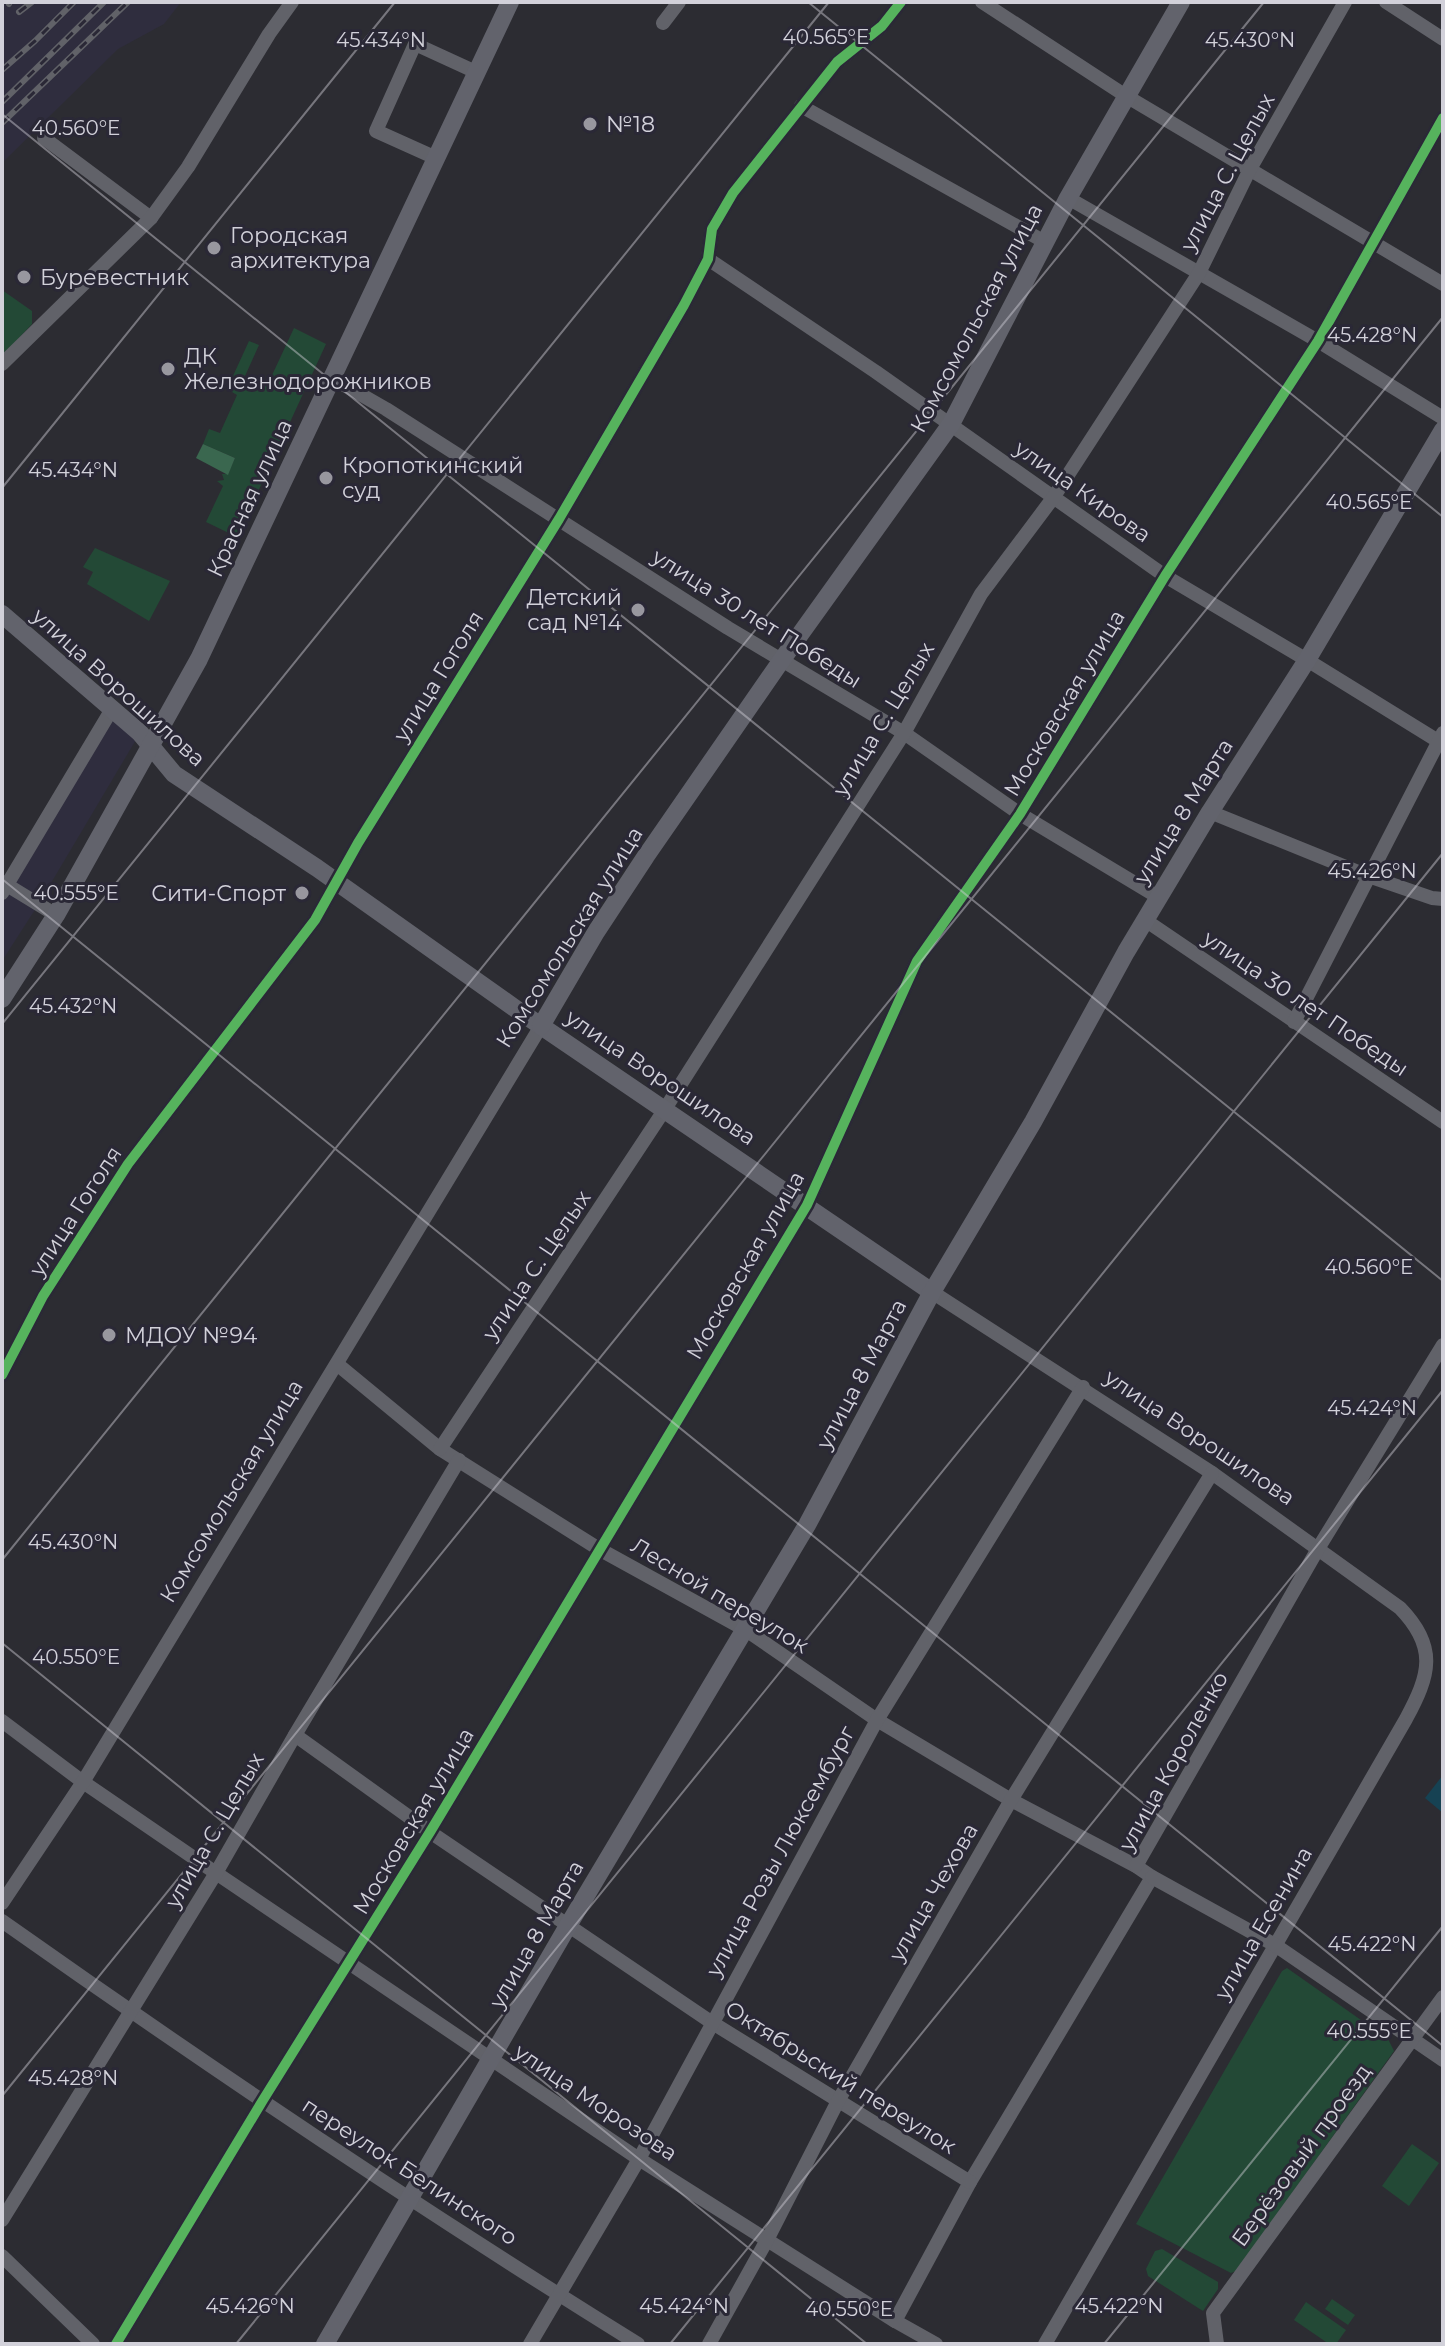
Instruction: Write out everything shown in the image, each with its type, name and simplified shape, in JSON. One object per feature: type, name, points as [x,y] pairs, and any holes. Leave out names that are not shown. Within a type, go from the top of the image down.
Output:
[{"type":"main road","name":"Красная улица","points":[[2,999],[56,915],[199,659],[510,2]]},
{"type":"main road","name":"Комсомольская улица","points":[[541,1026],[604,920],[781,661],[951,424],[1068,198],[1181,2]]},
{"type":"main road","name":"улица 8 Марта","points":[[325,2344],[569,1924],[807,1525],[932,1292],[1033,1122],[1158,897],[1307,660],[1443,430]]},
{"type":"main road","name":"улица Ворошилова","points":[[2,614],[112,709],[174,774],[336,881],[541,1026],[932,1292]]},
{"type":"street","points":[[2,364],[151,218],[188,167],[292,2]]},
{"type":"street","points":[[663,23],[679,2]]},
{"type":"street","name":"улица Гоголя","points":[[2,1375],[43,1296],[128,1164],[315,920],[559,519],[708,259],[712,229],[733,193],[837,62],[882,26],[901,2]]},
{"type":"street","points":[[982,2],[1126,96],[1443,284]]},
{"type":"street","name":"улица С. Целых","points":[[440,1449],[665,1109],[904,733],[981,594],[1053,498],[1199,273],[1250,169],[1345,2]]},
{"type":"street","points":[[1386,2],[1443,39]]},
{"type":"street","points":[[436,158],[376,131],[415,44],[476,72]]},
{"type":"street","points":[[801,106],[1045,242]]},
{"type":"street","name":"Московская улица","points":[[116,2344],[430,1832],[807,1205],[917,961],[1020,814],[1165,576],[1318,341],[1443,118]]},
{"type":"street","points":[[44,138],[151,218]]},
{"type":"street","points":[[1068,198],[1318,341],[1443,418]]},
{"type":"street","name":"улица Кирова","points":[[708,259],[951,424],[1165,576],[1441,740]]},
{"type":"street","name":"улица 30 лет Победы","points":[[332,378],[781,661],[904,733],[1020,814],[1158,897]]},
{"type":"street","points":[[56,915],[4,887],[112,709]]},
{"type":"street","points":[[1294,1022],[1441,740]]},
{"type":"street","points":[[1210,812],[1368,876],[1443,899]]},
{"type":"street","name":"улица 30 лет Победы","points":[[1145,920],[1443,1122]]},
{"type":"street","name":"Комсомольская улица","points":[[2,1903],[83,1782],[541,1026]]},
{"type":"street","name":"улица Ворошилова","points":[[932,1292],[1083,1387],[1319,1547]]},
{"type":"street","name":"улица Короленко","points":[[899,2344],[902,2325],[970,2182],[1152,1877],[1136,1866],[1319,1547],[1443,1345]]},
{"type":"street","name":"Лесной переулок","points":[[337,1364],[440,1449],[599,1549],[746,1630],[877,1720],[1011,1800],[1136,1866]]},
{"type":"street","name":"улица Розы Люксембург","points":[[530,2344],[639,2159],[877,1720],[1083,1387]]},
{"type":"street","name":"улица С. Целых","points":[[2,2220],[216,1873],[459,1460]]},
{"type":"street","name":"улица Чехова","points":[[709,2344],[767,2240],[838,2101],[1011,1800],[1212,1473]]},
{"type":"street","name":"улица Есенина","points":[[1045,2344],[1424,1685],[1428,1665],[1425,1643],[1415,1622],[1319,1547]]},
{"type":"street","name":"улица Морозова","points":[[2,1721],[83,1782],[639,2159],[936,2344]]},
{"type":"street","name":"Октябрьский переулок","points":[[295,1735],[430,1832],[711,2022],[970,2182]]},
{"type":"street","points":[[1152,1877],[1275,1945],[1443,2060]]},
{"type":"street","name":"переулок Белинского","points":[[2,1921],[131,2012],[409,2198],[638,2344]]},
{"type":"street","name":"Берёзовый проезд","points":[[1217,2344],[1213,2313],[1443,1997]]},
{"type":"street","points":[[2,2256],[93,2344]]},
{"type":"shaded area","points":[[2,2],[181,2],[164,24],[118,49],[2,163]]},
{"type":"shaded area","points":[[112,709],[140,733],[2,961],[2,893]]},
{"type":"green space","points":[[2,290],[32,311],[32,324],[2,356]]},
{"type":"green space","points":[[294,328],[326,344],[237,537],[206,522],[223,486],[217,481],[224,480],[222,474],[228,474],[235,458],[203,444],[209,429],[220,433],[237,395],[227,389],[249,341],[259,345],[245,376],[267,386]]},
{"type":"green space","points":[[203,444],[235,458],[228,475],[196,458]]},
{"type":"green space","points":[[95,548],[170,581],[149,621],[87,584],[93,572],[83,567]]},
{"type":"green space","points":[[1287,1968],[1388,2039],[1394,2051],[1236,2271],[1231,2273],[1136,2224],[1282,1971]]},
{"type":"green space","points":[[1412,2144],[1439,2163],[1409,2206],[1382,2186]]},
{"type":"green space","points":[[1162,2249],[1218,2282],[1218,2289],[1203,2311],[1148,2276],[1146,2269],[1155,2251]]},
{"type":"green space","points":[[1332,2299],[1355,2315],[1348,2325],[1325,2309]]},
{"type":"green space","points":[[1306,2302],[1346,2330],[1336,2344],[1329,2344],[1294,2320]]},
{"type":"water","points":[[1443,1775],[1443,1813],[1425,1798]]},
{"type":"railway","points":[[19,12],[32,2]]},
{"type":"railway","points":[[2,70],[74,2]]},
{"type":"railway","points":[[2,102],[104,2]]},
{"type":"railway","points":[[2,123],[128,2]]},
{"type":"cycle path","points":[[2,1375],[43,1296],[128,1164],[315,920],[358,843],[559,519],[684,305],[708,259],[712,229],[733,193],[837,62],[882,26],[901,2]]},
{"type":"cycle path","points":[[116,2344],[430,1832],[807,1205],[917,961],[1020,814],[1165,576],[1318,341],[1443,118]]},
{"type":"place","name":"№18","points":[[590,124]]},
{"type":"place","name":"Городская архитектура","points":[[214,248]]},
{"type":"place","name":"Буревестник","points":[[24,277]]},
{"type":"place","name":"ДК Железнодорожников","points":[[168,369]]},
{"type":"place","name":"Кропоткинский суд","points":[[326,478]]},
{"type":"place","name":"Детский сад №14","points":[[638,610]]},
{"type":"place","name":"Сити-Спорт","points":[[302,893]]},
{"type":"place","name":"МДОУ №94","points":[[109,1335]]}]
